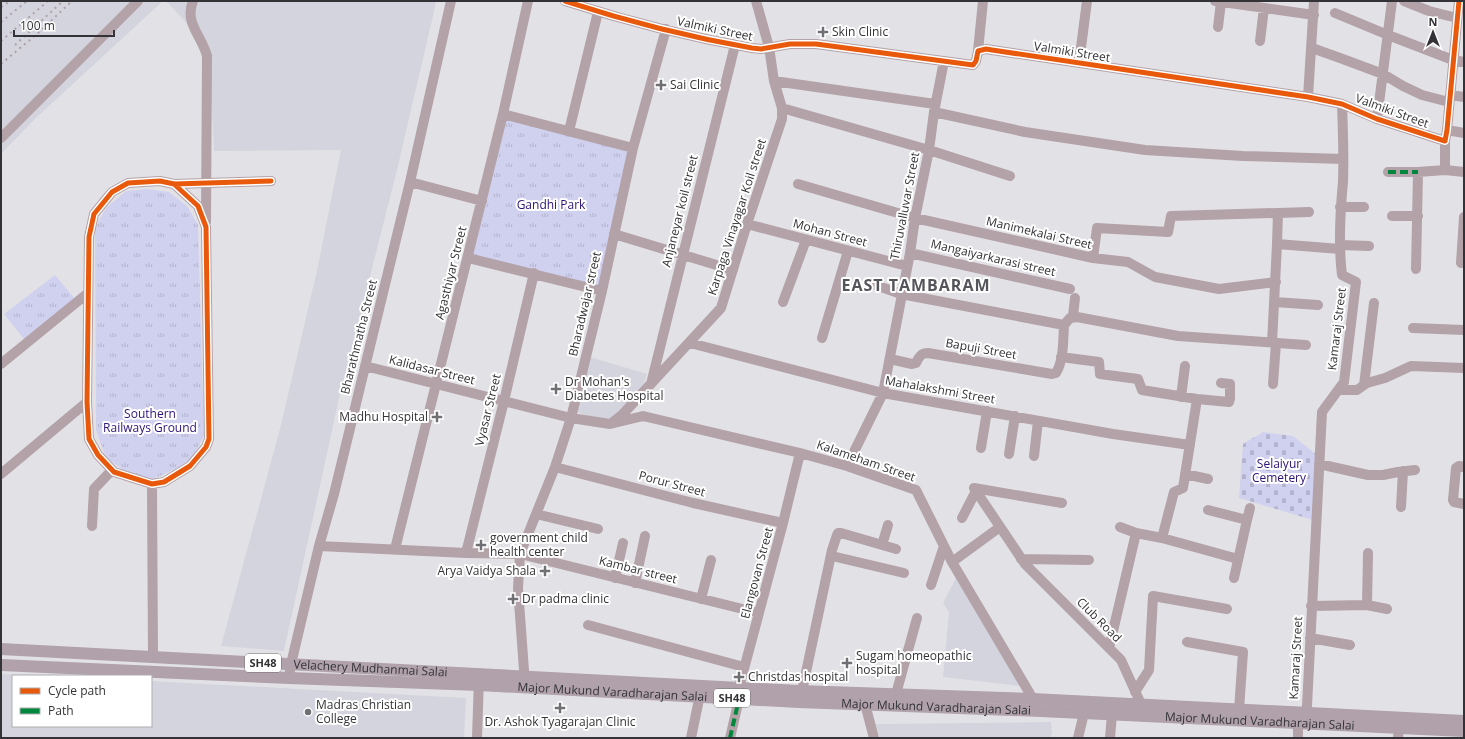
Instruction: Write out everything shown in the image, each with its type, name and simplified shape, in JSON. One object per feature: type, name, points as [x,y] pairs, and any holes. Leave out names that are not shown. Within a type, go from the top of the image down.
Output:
[{"type":"main road","name":"Velachery Mudhanmai Salai","points":[[1,648],[291,664],[524,682]]},
{"type":"main road","name":"SH48","points":[[1,665],[289,678],[479,679]]},
{"type":"main road","name":"Major Mukund Varadharajan Salai","points":[[524,682],[700,691],[738,695],[864,699],[1084,713],[1302,719],[1464,721]]},
{"type":"main road","name":"Major Mukund Varadharajan Salai","points":[[738,695],[802,691],[864,699],[896,694],[1141,704],[1240,710],[1398,733],[1464,732]]},
{"type":"street","points":[[1,138],[138,1]]},
{"type":"street","points":[[193,1],[190,8],[190,21],[205,49],[207,56],[207,182],[206,227],[209,439],[206,447],[190,466],[164,482],[152,484],[114,472],[98,455],[90,439],[87,402],[89,237],[94,214],[112,192],[128,183],[160,182],[174,184],[207,182],[271,181]]},
{"type":"street","name":"Bharathmatha Street","points":[[289,678],[319,546],[334,494],[410,182],[451,1]]},
{"type":"street","name":"Agasthiyar Street","points":[[395,550],[482,201],[528,1]]},
{"type":"street","name":"Valmiki Street","points":[[565,1],[598,12],[752,48],[762,49],[790,44],[816,44],[973,65],[976,61],[978,51],[986,49],[1308,97],[1342,104],[1378,119],[1445,141],[1453,60],[1460,34],[1459,9]]},
{"type":"street","name":"Karpaga Vinayagar Koil street","points":[[610,424],[622,415],[722,308],[747,224],[782,119],[782,108],[774,81],[769,47],[756,1]]},
{"type":"street","points":[[978,51],[983,1]]},
{"type":"street","points":[[1079,63],[1087,1]]},
{"type":"street","points":[[1218,27],[1218,1],[1236,2],[1264,8],[1314,15]]},
{"type":"street","points":[[1308,97],[1314,1]]},
{"type":"street","points":[[1378,119],[1392,1]]},
{"type":"street","points":[[1404,1],[1429,11],[1459,9]]},
{"type":"street","points":[[1260,41],[1264,8]]},
{"type":"street","points":[[569,131],[598,12]]},
{"type":"street","points":[[1335,13],[1453,60],[1464,62]]},
{"type":"street","name":"Bharadwajar street","points":[[524,682],[518,588],[520,554],[555,467],[571,418],[602,291],[634,148],[666,29]]},
{"type":"street","name":"Anjaneyar koil street","points":[[651,384],[736,45]]},
{"type":"street","points":[[1312,48],[1383,74],[1422,95],[1450,99],[1464,97]]},
{"type":"street","name":"Thiruvalluvar Street","points":[[847,466],[883,393],[929,150],[944,61]]},
{"type":"street","points":[[774,81],[935,108],[1025,132],[1145,150],[1243,156],[1343,159]]},
{"type":"street","name":"Kamaraj Street","points":[[1298,738],[1302,719],[1310,638],[1322,412],[1344,382],[1356,282],[1342,275],[1340,207],[1343,159],[1342,104]]},
{"type":"street","points":[[782,108],[929,150],[1010,176]]},
{"type":"street","points":[[503,114],[634,148]]},
{"type":"street","points":[[1447,130],[1464,133]]},
{"type":"street","points":[[1445,141],[1445,170]]},
{"type":"street","points":[[1388,172],[1445,170],[1464,172]]},
{"type":"street","points":[[1416,269],[1418,172]]},
{"type":"street","points":[[410,182],[482,201]]},
{"type":"street","points":[[174,184],[198,206],[206,227]]},
{"type":"street","name":"Manimekalai Street","points":[[798,184],[915,218],[1093,258],[1128,262],[1155,277],[1219,289],[1276,282]]},
{"type":"street","points":[[1340,207],[1364,207]]},
{"type":"street","points":[[1093,258],[1097,228],[1168,232],[1171,216],[1309,212]]},
{"type":"street","points":[[1272,384],[1278,213]]},
{"type":"street","points":[[1392,216],[1418,216]]},
{"type":"street","points":[[1461,263],[1464,216]]},
{"type":"street","name":"Mohan Street","points":[[747,224],[907,266]]},
{"type":"street","points":[[614,234],[733,270]]},
{"type":"street","points":[[783,302],[806,240]]},
{"type":"street","points":[[1277,244],[1340,247],[1369,246]]},
{"type":"street","points":[[822,338],[848,251]]},
{"type":"street","name":"Mangaiyarkarasi street","points":[[910,253],[1070,289]]},
{"type":"street","points":[[468,258],[534,273],[602,291]]},
{"type":"street","name":"Vyasar Street","points":[[466,553],[534,273]]},
{"type":"street","points":[[870,283],[901,294],[1064,325],[1073,316],[1075,298]]},
{"type":"street","points":[[1,364],[88,293]]},
{"type":"street","points":[[1275,302],[1318,305]]},
{"type":"street","points":[[1364,386],[1374,303]]},
{"type":"street","points":[[70,308],[82,313],[89,321]]},
{"type":"street","points":[[1073,316],[1178,336],[1306,345]]},
{"type":"street","name":"Bapuji Street","points":[[890,359],[912,364],[916,363],[919,356],[924,353],[928,353],[1052,374],[1056,373],[1061,357],[1064,325]]},
{"type":"street","points":[[1413,328],[1464,330]]},
{"type":"street","name":"Mahalakshmi Street","points":[[690,343],[883,393],[1114,434],[1190,445]]},
{"type":"street","points":[[1061,357],[1098,362],[1100,363],[1100,374],[1138,379],[1141,390],[1181,397],[1225,402],[1230,401],[1230,386],[1229,384],[1221,383]]},
{"type":"street","name":"Kalidasar Street","points":[[365,366],[571,418],[610,424]]},
{"type":"street","points":[[1181,397],[1185,366]]},
{"type":"street","points":[[1339,390],[1357,390],[1411,366],[1464,368]]},
{"type":"street","points":[[1162,538],[1174,492],[1183,488],[1196,399]]},
{"type":"street","points":[[1,474],[87,402]]},
{"type":"street","points":[[981,448],[987,412]]},
{"type":"street","name":"Kalameham Street","points":[[610,424],[643,416],[800,453],[847,466],[916,490],[952,562],[1041,710]]},
{"type":"street","points":[[1009,454],[1015,416]]},
{"type":"street","points":[[1034,456],[1038,420]]},
{"type":"street","name":"Elangovan Street","points":[[730,738],[744,667],[783,523],[800,453]]},
{"type":"street","points":[[1319,464],[1368,475],[1382,475],[1415,470]]},
{"type":"street","points":[[1464,467],[1459,466],[1456,468],[1453,500],[1454,502],[1464,504]]},
{"type":"street","name":"Porur Street","points":[[555,467],[693,503],[783,523]]},
{"type":"street","points":[[92,526],[94,489],[112,470]]},
{"type":"street","points":[[1401,507],[1403,471]]},
{"type":"street","points":[[1185,474],[1208,479]]},
{"type":"street","points":[[152,484],[153,657]]},
{"type":"street","points":[[962,518],[975,490],[1062,503]]},
{"type":"street","name":"Club Road","points":[[975,490],[1023,561],[1121,660],[1141,704]]},
{"type":"street","points":[[1234,578],[1250,508]]},
{"type":"street","points":[[1208,510],[1247,520]]},
{"type":"street","points":[[536,514],[598,529]]},
{"type":"street","points":[[882,545],[888,525]]},
{"type":"street","points":[[952,562],[1000,527]]},
{"type":"street","points":[[1120,527],[1136,533],[1162,538],[1238,559]]},
{"type":"street","points":[[802,691],[836,535],[841,533],[896,549]]},
{"type":"street","points":[[1109,648],[1136,533]]},
{"type":"street","points":[[635,583],[645,536]]},
{"type":"street","points":[[615,578],[624,543]]},
{"type":"street","name":"Kambar street","points":[[319,546],[520,554],[759,614]]},
{"type":"street","points":[[932,585],[944,546]]},
{"type":"street","points":[[1367,605],[1368,553]]},
{"type":"street","points":[[832,556],[904,573]]},
{"type":"street","points":[[701,599],[711,560]]},
{"type":"street","points":[[1023,561],[1089,560]]},
{"type":"street","points":[[1135,692],[1149,670],[1153,596],[1227,609]]},
{"type":"street","points":[[1311,606],[1367,605],[1387,609]]},
{"type":"street","points":[[896,694],[917,618]]},
{"type":"street","points":[[588,625],[744,667]]},
{"type":"street","points":[[1310,638],[1350,644]]},
{"type":"street","points":[[1187,642],[1243,652],[1240,710]]},
{"type":"street","points":[[477,738],[479,679]]},
{"type":"street","points":[[691,738],[700,691]]},
{"type":"street","points":[[864,699],[874,738]]},
{"type":"street","points":[[1078,738],[1084,713]]},
{"type":"street","points":[[1110,738],[1112,714]]},
{"type":"shaded area","points":[[1,1],[163,1],[36,118],[1,154]]},
{"type":"shaded area","points":[[166,1],[436,1],[397,170],[338,403],[284,651],[221,646],[281,425],[318,266],[341,150],[214,151],[209,47]]},
{"type":"shaded area","points":[[590,357],[647,374],[644,383],[609,423],[577,412]]},
{"type":"shaded area","points":[[957,576],[1021,686],[943,677],[949,612],[943,603]]},
{"type":"shaded area","name":"Madras Christian College","points":[[1,674],[24,675],[12,675],[12,727],[152,727],[152,681],[466,698],[464,738],[1,738]]},
{"type":"shaded area","points":[[1051,722],[1052,733],[1050,738],[880,738],[876,724]]},
{"type":"green space","name":"Gandhi Park","points":[[502,118],[632,147],[602,291],[468,258]]},
{"type":"green space","name":"Southern Railways Ground","points":[[147,189],[169,192],[187,206],[198,225],[204,435],[194,456],[178,468],[153,479],[128,473],[106,458],[96,430],[95,228],[106,208],[126,191]]},
{"type":"green space","points":[[55,275],[75,299],[24,339],[4,314]]},
{"type":"green space","name":"Selaiyur Cemetery","points":[[1263,432],[1293,436],[1317,455],[1313,520],[1239,498],[1243,444]]},
{"type":"railway","points":[[1,7],[10,1]]},
{"type":"railway","points":[[1,22],[27,1]]},
{"type":"railway","points":[[1,41],[48,1]]},
{"type":"railway","points":[[15,45],[63,1]]},
{"type":"railway","points":[[1,64],[37,34],[72,1]]},
{"type":"marked path","points":[[1388,172],[1418,172]]},
{"type":"marked path","points":[[730,738],[739,699]]},
{"type":"cycle path","points":[[565,1],[658,28],[752,48],[761,49],[790,44],[816,44],[973,65],[976,61],[978,51],[986,49],[1308,97],[1342,104],[1377,119],[1445,141],[1459,1]]},
{"type":"cycle path","points":[[174,184],[198,206],[206,227],[209,439],[206,447],[190,466],[164,482],[152,484],[114,472],[98,455],[89,439],[87,402],[89,237],[94,214],[112,192],[128,183],[160,181],[174,184],[271,181]]},
{"type":"place","name":"Skin Clinic","points":[[823,32]]},
{"type":"place","name":"Sai Clinic","points":[[661,85]]},
{"type":"place","name":"Dr Mohan's Diabetes Hospital","points":[[556,389]]},
{"type":"place","name":"Madhu Hospital","points":[[437,417]]},
{"type":"place","name":"government child health center","points":[[481,545]]},
{"type":"place","name":"Arya Vaidya Shala","points":[[545,571]]},
{"type":"place","name":"Dr padma clinic","points":[[513,599]]},
{"type":"place","name":"Sugam homeopathic hospital","points":[[847,663]]},
{"type":"place","name":"Christdas hospital","points":[[739,677]]},
{"type":"place","name":"Dr. Ashok Tyagarajan Clinic","points":[[560,708]]},
{"type":"place","name":"Madras Christian College","points":[[308,712]]},
{"type":"district","name":"EAST TAMBARAM","points":[[916,285]]}]
